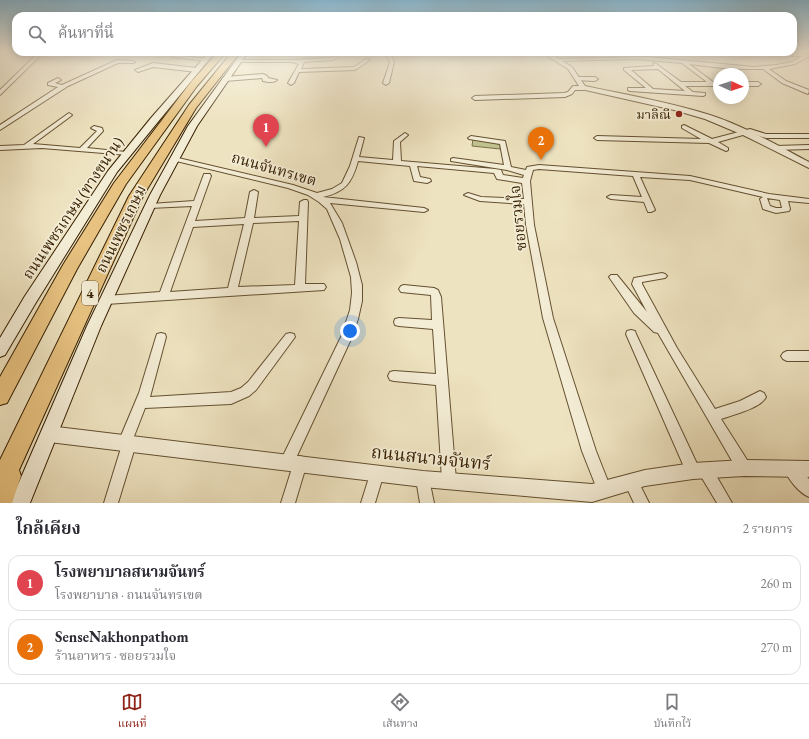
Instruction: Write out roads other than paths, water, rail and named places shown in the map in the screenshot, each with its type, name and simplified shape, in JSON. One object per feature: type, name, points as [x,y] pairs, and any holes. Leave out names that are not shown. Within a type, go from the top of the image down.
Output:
[{"type":"highway","name":"ถนนเพชรเกษม","points":[[0,396],[73,263],[120,183],[194,84],[199,74]]},
{"type":"highway","name":"ถนนเพชรเกษม","points":[[0,485],[136,196],[192,107],[222,74]]},
{"type":"highway","points":[[120,183],[172,100]]},
{"type":"highway","points":[[0,502],[36,410]]},
{"type":"main road","name":"ถนนเพชรเกษม (ทางขนาน)","points":[[0,351],[30,300],[113,171],[192,74]]},
{"type":"main road","name":"4","points":[[20,503],[106,300],[150,206],[199,115],[228,74]]},
{"type":"street","points":[[0,93],[19,74]]},
{"type":"street","points":[[0,128],[64,86],[88,74]]},
{"type":"street","points":[[290,83],[295,74]]},
{"type":"street","points":[[386,83],[388,74]]},
{"type":"street","points":[[573,74],[583,88]]},
{"type":"street","points":[[633,74],[651,90]]},
{"type":"street","points":[[668,74],[691,93]]},
{"type":"street","points":[[700,74],[712,84]]},
{"type":"street","points":[[773,74],[784,82],[808,92]]},
{"type":"street","points":[[225,79],[263,76],[265,77],[265,80],[274,80]]},
{"type":"street","points":[[576,80],[595,78]]},
{"type":"street","points":[[58,80],[50,84],[64,86]]},
{"type":"street","points":[[680,84],[712,84]]},
{"type":"street","points":[[749,84],[758,84]]},
{"type":"street","points":[[475,98],[565,95],[570,93],[573,88],[583,88],[690,112],[720,122],[744,132],[809,165]]},
{"type":"street","points":[[630,89],[703,94]]},
{"type":"street","points":[[27,146],[69,115]]},
{"type":"street","points":[[684,127],[726,149]]},
{"type":"street","points":[[82,149],[100,132],[100,130],[94,128]]},
{"type":"street","points":[[596,138],[711,141],[750,131],[766,136],[809,136]]},
{"type":"street","points":[[397,163],[397,141],[405,135]]},
{"type":"street","points":[[319,198],[342,187],[349,176],[361,138]]},
{"type":"street","points":[[472,138],[503,142],[508,168]]},
{"type":"street","points":[[0,148],[27,146],[82,149],[126,154]]},
{"type":"street","points":[[775,148],[809,147]]},
{"type":"street","name":"ถนนจันทรเขต","points":[[174,159],[202,164],[289,187],[319,198],[334,214],[353,264],[356,280],[357,300],[354,316],[293,462],[288,503]]},
{"type":"street","points":[[355,159],[494,171],[498,172],[500,177],[527,177]]},
{"type":"street","points":[[453,160],[508,168],[527,177]]},
{"type":"street","points":[[413,164],[417,179],[426,181]]},
{"type":"street","name":"ซอยรวมใจ","points":[[597,495],[589,451],[548,318],[530,225],[527,177],[530,169],[539,167],[690,178],[783,198],[809,201]]},
{"type":"street","points":[[635,173],[651,210]]},
{"type":"street","points":[[164,295],[207,176]]},
{"type":"street","points":[[232,291],[249,221],[254,192]]},
{"type":"street","points":[[468,195],[480,199],[528,202]]},
{"type":"street","points":[[611,197],[647,200]]},
{"type":"street","points":[[319,198],[424,210]]},
{"type":"street","points":[[764,199],[766,207],[776,211],[782,211],[786,209],[783,198]]},
{"type":"street","points":[[300,287],[302,218],[304,202]]},
{"type":"street","points":[[150,206],[196,203]]},
{"type":"street","points":[[190,224],[302,218]]},
{"type":"street","points":[[662,276],[640,279],[637,280],[637,284],[664,334],[744,468]]},
{"type":"street","points":[[614,277],[638,310],[664,334]]},
{"type":"street","points":[[106,300],[164,295],[321,287]]},
{"type":"street","points":[[404,289],[431,291],[435,293],[449,480]]},
{"type":"street","points":[[399,322],[438,325]]},
{"type":"street","points":[[631,334],[699,471],[725,503]]},
{"type":"street","points":[[111,503],[127,444],[161,337]]},
{"type":"street","points":[[141,403],[231,398],[239,396],[252,386],[290,337]]},
{"type":"street","points":[[787,356],[809,356]]},
{"type":"street","points":[[394,376],[441,380]]},
{"type":"street","points":[[712,416],[743,406],[760,397]]},
{"type":"street","name":"ถนนสนามจันทร์","points":[[49,434],[293,462],[423,479],[449,480],[597,495],[631,482],[699,471],[744,468],[809,469]]},
{"type":"street","points":[[791,468],[809,490]]},
{"type":"street","points":[[368,503],[378,473]]},
{"type":"street","points":[[423,479],[427,503]]},
{"type":"street","points":[[631,482],[642,503]]},
{"type":"place","name":"มาลิณี","points":[[679,114]]},
{"type":"place","name":"โรงพยาบาลสนามจันทร์","points":[[266,147]]},
{"type":"place","name":"SenseNakhonpathom","points":[[541,160]]}]
